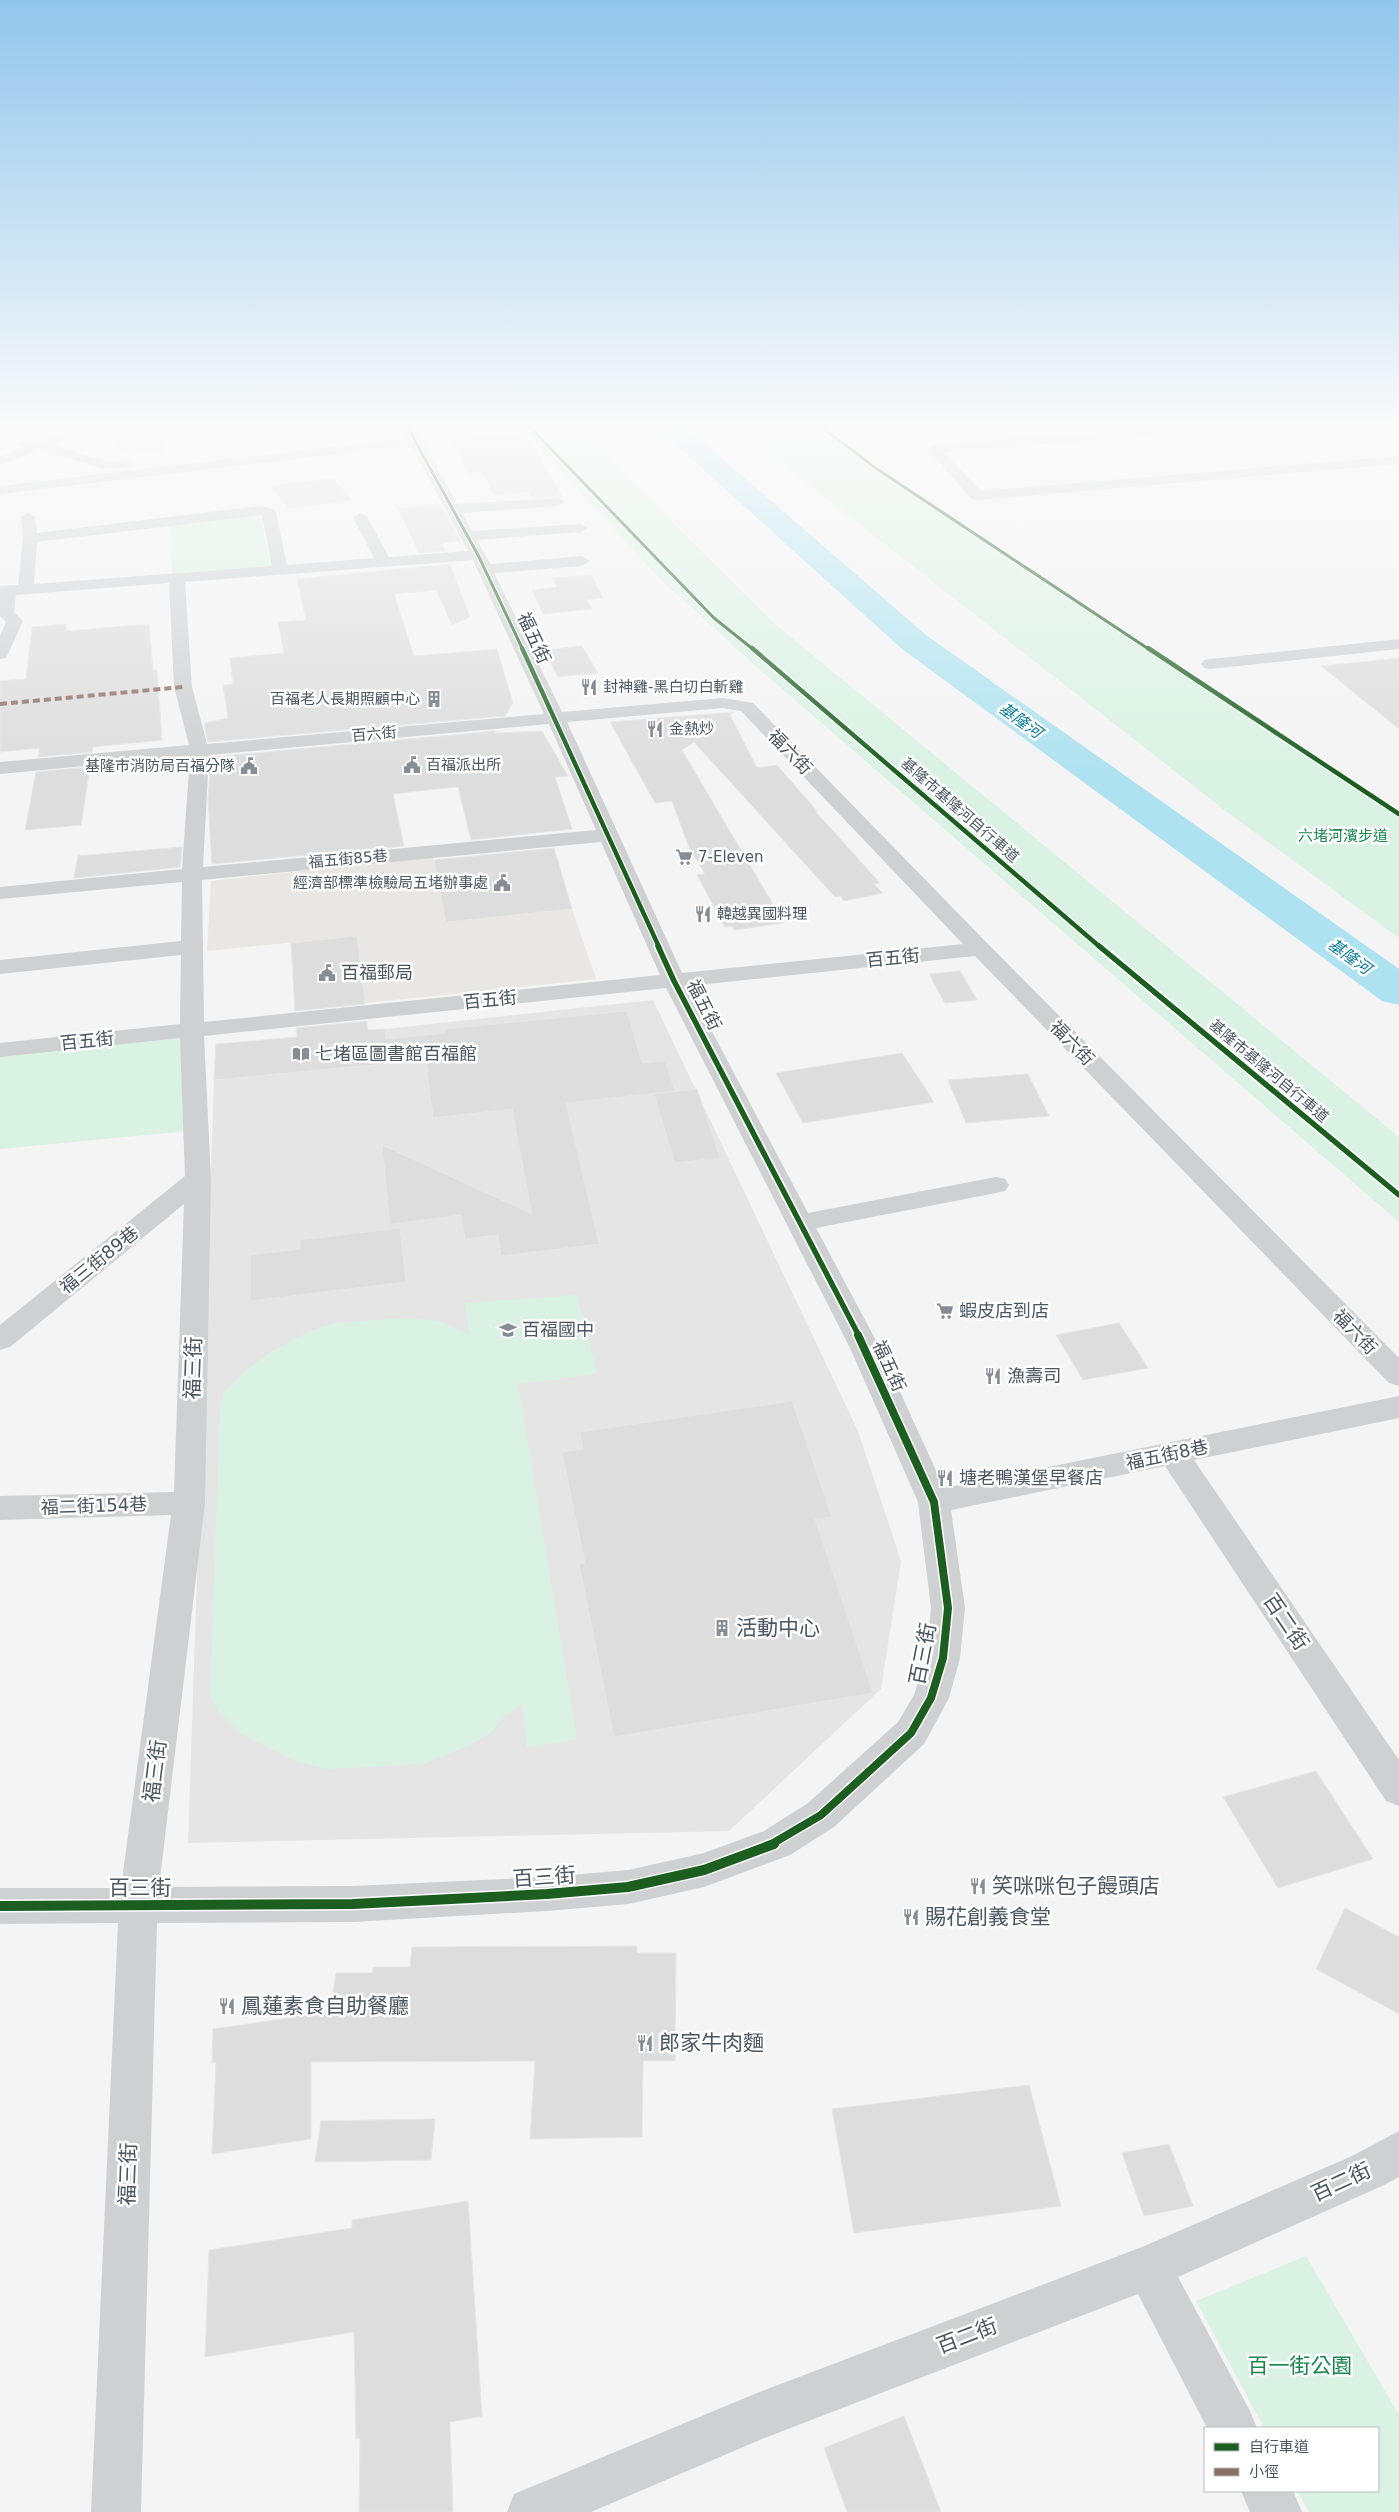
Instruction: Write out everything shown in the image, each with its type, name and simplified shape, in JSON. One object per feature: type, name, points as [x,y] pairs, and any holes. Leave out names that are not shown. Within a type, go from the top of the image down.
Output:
[{"type":"street","points":[[26,589],[30,539]]},
{"type":"street","points":[[274,539],[280,570]]},
{"type":"street","points":[[372,539],[384,562]]},
{"type":"street","name":"福五街","points":[[469,539],[555,718],[674,981],[865,1348],[934,1502],[948,1608]]},
{"type":"street","points":[[0,654],[15,621],[6,613],[4,590],[384,562],[477,553],[534,539]]},
{"type":"street","points":[[477,553],[582,560]]},
{"type":"street","name":"福三街","points":[[116,2512],[138,1904],[189,1503],[198,1179],[190,947],[192,874],[200,751],[183,688],[177,578]]},
{"type":"street","points":[[1210,664],[1399,644]]},
{"type":"street","name":"百六街","points":[[0,768],[723,703],[747,707]]},
{"type":"street","name":"福六街","points":[[747,707],[980,949],[1399,1376]]},
{"type":"street","name":"福五街85巷","points":[[0,893],[607,835]]},
{"type":"street","points":[[0,967],[190,947]]},
{"type":"street","name":"百五街","points":[[0,1050],[980,949]]},
{"type":"street","name":"福三街89巷","points":[[0,1340],[198,1179]]},
{"type":"street","points":[[800,1223],[996,1186]]},
{"type":"street","name":"福五街8巷","points":[[934,1502],[1399,1408]]},
{"type":"street","name":"百二街","points":[[1172,1454],[1399,1790]]},
{"type":"street","name":"福二街154巷","points":[[0,1508],[189,1503]]},
{"type":"street","name":"百三街","points":[[0,1906],[353,1904],[565,1893],[628,1887],[704,1870],[777,1843],[821,1814],[911,1733],[931,1698],[943,1658],[948,1608]]},
{"type":"street","name":"百二街","points":[[532,2512],[757,2417],[1148,2266],[1367,2171],[1399,2153]]},
{"type":"street","points":[[1148,2266],[1232,2427]]},
{"type":"street","points":[[1267,2492],[1277,2512]]},
{"type":"shaded area","points":[[433,856],[446,922],[572,909],[596,979],[365,1003],[356,936],[207,951],[211,881]]},
{"type":"shaded area","name":"百福國中","points":[[653,1000],[858,1431],[901,1561],[881,1689],[729,1831],[188,1843],[214,1080],[387,1064],[385,1029]]},
{"type":"green space","points":[[171,539],[265,539],[271,567],[172,574]]},
{"type":"green space","points":[[623,539],[689,539],[776,625],[1399,1137],[1399,1222],[751,662],[660,579]]},
{"type":"green space","name":"六堵河濱步道","points":[[879,539],[983,539],[1399,814],[1399,938],[1227,812]]},
{"type":"green space","points":[[192,1030],[188,1131],[0,1149],[0,1050]]},
{"type":"green space","points":[[577,1295],[597,1374],[518,1384],[577,1739],[527,1748],[523,1703],[505,1716],[489,1734],[470,1745],[424,1764],[328,1769],[297,1762],[241,1734],[218,1711],[210,1693],[220,1407],[224,1392],[247,1369],[271,1352],[310,1331],[334,1323],[407,1318],[439,1321],[469,1334],[465,1303]]},
{"type":"green space","name":"百一街公園","points":[[1306,2256],[1399,2415],[1399,2512],[1309,2512],[1298,2492],[1379,2492],[1379,2427],[1263,2427],[1196,2301]]},
{"type":"building","points":[[413,539],[459,539],[460,541],[442,543],[445,551],[419,553]]},
{"type":"building","points":[[450,564],[470,617],[452,625],[436,590],[394,594],[414,656],[497,649],[513,703],[505,716],[208,742],[204,723],[228,718],[223,685],[233,684],[230,658],[284,653],[278,622],[306,620],[297,579]]},
{"type":"building","points":[[591,575],[603,598],[587,600],[592,609],[543,614],[532,590],[557,587],[552,578]]},
{"type":"building","points":[[66,624],[66,631],[149,624],[153,670],[157,670],[162,740],[93,747],[92,752],[38,757],[40,748],[0,752],[0,681],[26,679],[32,627]]},
{"type":"building","points":[[582,646],[598,673],[558,677],[544,650]]},
{"type":"building","points":[[1399,658],[1399,729],[1321,666]]},
{"type":"building","points":[[734,712],[730,715],[757,768],[777,765],[817,811],[815,811],[880,883],[874,884],[883,893],[844,901],[840,896],[835,897],[694,742],[682,750],[784,923],[734,930],[733,926],[725,927],[697,875],[705,874],[689,847],[672,801],[655,803],[610,722]]},
{"type":"building","points":[[495,731],[494,733],[542,731],[568,776],[555,777],[572,829],[471,840],[458,787],[427,790],[393,794],[404,846],[212,864],[208,799],[211,757]]},
{"type":"building","points":[[90,767],[81,825],[25,830],[36,772]]},
{"type":"building","points":[[182,847],[180,867],[74,878],[78,856]]},
{"type":"building","name":"經濟部標準檢驗局五堵辦事處","points":[[554,848],[572,909],[446,922],[434,860]]},
{"type":"building","name":"百福郵局","points":[[357,936],[365,1004],[295,1011],[291,943]]},
{"type":"building","points":[[960,971],[977,1000],[945,1003],[929,974]]},
{"type":"building","points":[[627,1011],[642,1063],[665,1061],[675,1091],[566,1103],[599,1244],[501,1256],[498,1235],[465,1239],[461,1215],[390,1224],[382,1145],[532,1214],[512,1109],[433,1118],[426,1060],[214,1080],[216,1044],[297,1037],[296,1028],[367,1021],[368,1030],[385,1029],[386,1039],[446,1033],[445,1029]]},
{"type":"building","points":[[902,1053],[934,1102],[803,1123],[776,1073]]},
{"type":"building","points":[[1028,1074],[1049,1116],[966,1123],[948,1080]]},
{"type":"building","points":[[697,1089],[720,1158],[675,1163],[654,1094]]},
{"type":"building","points":[[400,1228],[406,1282],[250,1301],[250,1255],[300,1249],[300,1240]]},
{"type":"building","points":[[1119,1323],[1148,1368],[1083,1380],[1056,1335]]},
{"type":"building","name":"活動中心","points":[[792,1401],[832,1517],[815,1519],[873,1693],[614,1737],[579,1564],[585,1563],[562,1452],[583,1449],[580,1432]]},
{"type":"building","points":[[1316,1771],[1373,1859],[1278,1888],[1223,1797]]},
{"type":"building","points":[[1345,1908],[1399,1937],[1399,2014],[1316,1969]]},
{"type":"building","points":[[637,1946],[637,1953],[676,1953],[675,2061],[643,2061],[642,2137],[530,2139],[535,2061],[311,2062],[311,2139],[212,2154],[216,2062],[212,2063],[213,2029],[330,2012],[336,1973],[372,1973],[373,1967],[410,1967],[412,1947]]},
{"type":"building","points":[[1029,2085],[1061,2206],[854,2233],[832,2109]]},
{"type":"building","points":[[435,2119],[431,2160],[315,2162],[321,2121]]},
{"type":"building","points":[[1169,2144],[1193,2206],[1144,2216],[1122,2153]]},
{"type":"building","points":[[468,2201],[482,2416],[450,2422],[453,2512],[359,2512],[360,2438],[356,2439],[354,2332],[205,2357],[209,2250],[352,2228],[352,2220]]},
{"type":"building","points":[[904,2416],[941,2512],[847,2512],[824,2448]]},
{"type":"waterway","name":"基隆河","points":[[797,539],[914,642],[1399,991]]},
{"type":"marked path","points":[[0,704],[183,687]]},
{"type":"cycle path","points":[[0,1906],[353,1904],[547,1894],[628,1887],[704,1870],[777,1843],[821,1815],[879,1764],[911,1733],[931,1698],[943,1658],[948,1608],[934,1502],[865,1348],[674,981],[555,717],[469,539]]},
{"type":"cycle path","name":"基隆市基隆河自行車道","points":[[638,539],[714,618],[773,665],[1091,939],[1399,1195]]},
{"type":"cycle path","points":[[983,539],[1399,814]]},
{"type":"place","name":"封神雞-黑白切白斬雞","points":[[589,687]]},
{"type":"place","name":"百福老人長期照顧中心","points":[[434,699]]},
{"type":"place","name":"金熱炒","points":[[655,729]]},
{"type":"place","name":"百福派出所","points":[[412,765]]},
{"type":"place","name":"基隆市消防局百福分隊","points":[[249,766]]},
{"type":"place","name":"7-Eleven","points":[[684,857]]},
{"type":"place","name":"經濟部標準檢驗局五堵辦事處","points":[[502,883]]},
{"type":"place","name":"韓越異國料理","points":[[703,914]]},
{"type":"place","name":"百福郵局","points":[[327,973]]},
{"type":"place","name":"七堵區圖書館百福館","points":[[301,1054]]},
{"type":"place","name":"蝦皮店到店","points":[[945,1311]]},
{"type":"place","name":"百福國中","points":[[508,1330]]},
{"type":"place","name":"漁壽司","points":[[993,1376]]},
{"type":"place","name":"塘老鴨漢堡早餐店","points":[[945,1478]]},
{"type":"place","name":"活動中心","points":[[722,1628]]},
{"type":"place","name":"笑咪咪包子饅頭店","points":[[978,1886]]},
{"type":"place","name":"賜花創義食堂","points":[[911,1917]]},
{"type":"place","name":"鳳蓮素食自助餐廳","points":[[227,2006]]},
{"type":"place","name":"郎家牛肉麵","points":[[645,2043]]}]
